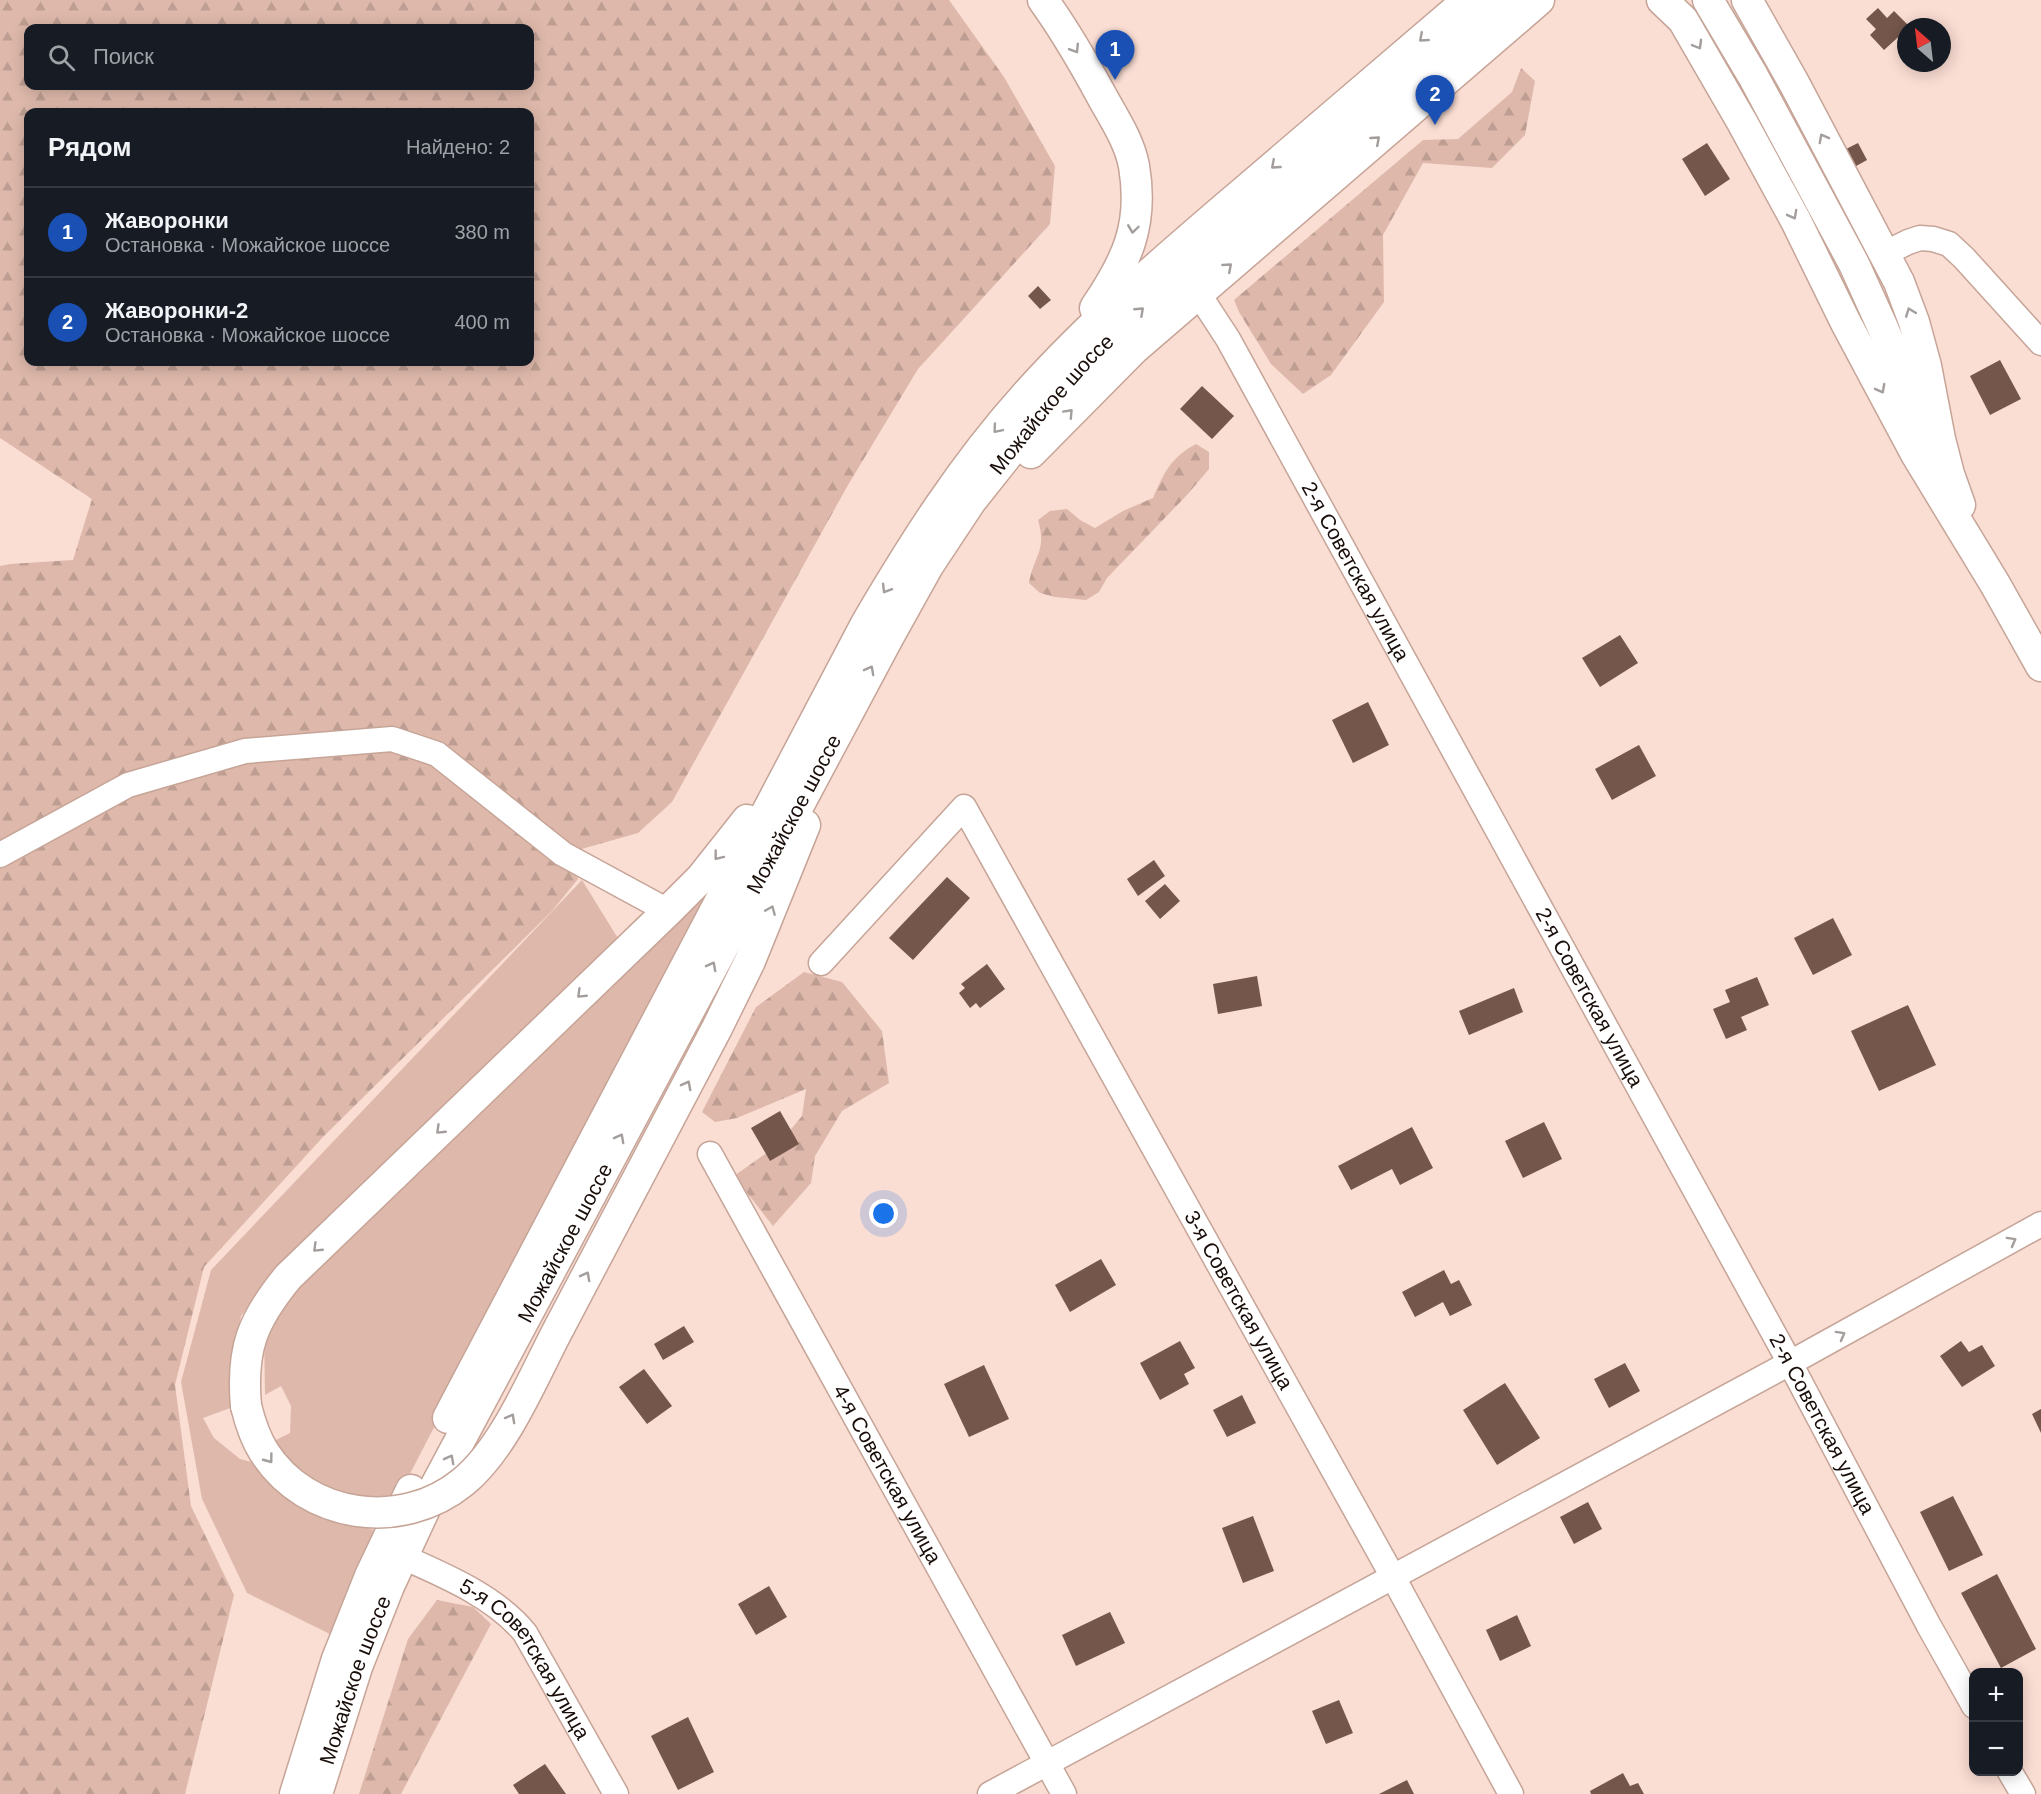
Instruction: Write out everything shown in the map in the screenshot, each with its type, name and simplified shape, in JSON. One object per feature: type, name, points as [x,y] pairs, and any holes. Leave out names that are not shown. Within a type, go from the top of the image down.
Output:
[{"type":"main road","points":[[1026,395],[1095,309],[1115,279],[1126,259],[1133,234],[1136,199],[1133,164],[1122,134],[1081,59],[1043,0]]},
{"type":"main road","name":"Можайское шоссе","points":[[317,1794],[357,1666],[435,1487],[843,694],[873,612],[946,496],[987,441],[1026,395],[1145,277],[1468,0]]},
{"type":"main road","name":"Можайское шоссе","points":[[295,1794],[337,1659],[370,1576],[416,1479],[843,694],[888,638],[928,566],[971,501],[1044,409],[1092,356],[1160,293],[1501,0]]},
{"type":"main road","points":[[888,638],[992,499],[1029,456],[1134,349],[1539,0]]},
{"type":"main road","points":[[1662,0],[1683,20],[1742,122],[1796,221],[1916,454],[1995,584],[2041,666]]},
{"type":"main road","points":[[1747,0],[1794,83],[1899,282],[1914,322],[1926,366],[1949,474],[1970,530]]},
{"type":"main road","points":[[1710,3],[1753,76],[1854,264],[1937,460],[1995,584]]},
{"type":"main road","points":[[843,694],[750,961],[717,1029],[559,1328],[509,1422],[487,1456],[464,1481],[438,1499],[410,1509],[384,1513],[358,1513],[330,1505],[303,1492],[279,1472],[264,1452],[253,1430],[246,1406],[243,1379],[245,1356],[262,1312],[288,1277],[701,878],[843,694]]},
{"type":"street","points":[[1884,255],[1920,238],[1934,239],[1949,244],[2041,343]]},
{"type":"street","name":"2-я Советская улица","points":[[1198,293],[1228,339],[1790,1363],[1969,1697]]},
{"type":"street","points":[[0,855],[128,785],[245,751],[392,739],[436,754],[563,854],[668,911]]},
{"type":"street","name":"3-я Советская улица","points":[[821,963],[964,807],[1393,1577],[1511,1794]]},
{"type":"street","name":"4-я Советская улица","points":[[710,1154],[1064,1794]]},
{"type":"street","points":[[990,1794],[1790,1363],[2041,1224]]},
{"type":"street","name":"5-я Советская улица","points":[[403,1557],[449,1578],[512,1616],[525,1633],[616,1794]]},
{"type":"street","points":[[2012,1776],[2023,1794]]},
{"type":"green space","points":[[0,0],[949,0],[1004,77],[1055,166],[1050,224],[918,369],[848,485],[672,802],[638,833],[564,854],[578,879],[552,911],[323,1137],[204,1267],[175,1385],[191,1506],[234,1595],[185,1794],[0,1794],[0,566],[73,560],[92,499],[0,438]]},
{"type":"green space","points":[[1521,68],[1535,81],[1525,135],[1492,168],[1423,163],[1383,235],[1384,302],[1331,375],[1303,394],[1271,364],[1234,300],[1423,140],[1458,139],[1512,92]]},
{"type":"green space","points":[[1196,444],[1209,452],[1209,469],[1107,578],[1099,592],[1086,600],[1055,597],[1040,593],[1029,583],[1041,539],[1038,520],[1050,511],[1067,509],[1080,520],[1095,528],[1123,511],[1153,498],[1169,466],[1180,454]]},
{"type":"green space","points":[[728,860],[399,1495],[348,1498],[319,1484],[285,1457],[274,1441],[290,1433],[291,1406],[281,1386],[265,1395],[264,1331],[295,1283]]},
{"type":"green space","points":[[582,880],[619,940],[275,1272],[241,1316],[230,1372],[233,1407],[203,1418],[214,1438],[240,1459],[255,1463],[286,1499],[317,1513],[374,1530],[336,1637],[247,1593],[202,1499],[181,1382],[211,1270]]},
{"type":"green space","points":[[804,972],[842,982],[882,1031],[889,1083],[842,1111],[815,1156],[811,1183],[773,1226],[734,1176],[778,1145],[802,1116],[806,1089],[737,1118],[715,1122],[702,1112],[756,1007]]},
{"type":"green space","points":[[437,1600],[473,1607],[491,1624],[401,1794],[359,1794],[408,1639]]},
{"type":"building","points":[[1878,8],[1887,18],[1894,11],[1901,18],[1897,18],[1897,38],[1884,50],[1870,35],[1876,29],[1866,19]]},
{"type":"building","points":[[1707,143],[1730,179],[1705,196],[1682,159]]},
{"type":"building","points":[[1858,143],[1867,160],[1849,170],[1840,152]]},
{"type":"building","points":[[1038,286],[1051,300],[1040,309],[1028,296]]},
{"type":"building","points":[[2000,360],[2021,399],[1990,415],[1970,376]]},
{"type":"building","points":[[1202,386],[1234,416],[1212,439],[1180,409]]},
{"type":"building","points":[[1620,635],[1638,663],[1600,687],[1582,658]]},
{"type":"building","points":[[1368,702],[1389,745],[1353,763],[1332,720]]},
{"type":"building","points":[[1639,745],[1656,776],[1612,800],[1595,769]]},
{"type":"building","points":[[1154,860],[1165,876],[1138,896],[1127,879]]},
{"type":"building","points":[[947,877],[970,898],[913,960],[889,938]]},
{"type":"building","points":[[1165,884],[1180,901],[1160,919],[1145,901]]},
{"type":"building","points":[[1833,918],[1852,955],[1813,975],[1794,938]]},
{"type":"building","points":[[987,964],[1005,989],[980,1008],[976,1003],[970,1008],[959,993],[965,988],[961,984]]},
{"type":"building","points":[[1257,976],[1262,1006],[1218,1014],[1213,984]]},
{"type":"building","points":[[1757,977],[1769,1005],[1741,1017],[1747,1030],[1726,1039],[1713,1009],[1730,1002],[1725,990]]},
{"type":"building","points":[[1514,988],[1523,1012],[1469,1035],[1459,1011]]},
{"type":"building","points":[[1908,1005],[1936,1065],[1879,1091],[1851,1031]]},
{"type":"building","points":[[780,1111],[799,1144],[770,1161],[751,1128]]},
{"type":"building","points":[[1544,1122],[1562,1159],[1523,1178],[1505,1141]]},
{"type":"building","points":[[1412,1127],[1433,1168],[1400,1185],[1392,1169],[1351,1190],[1338,1166]]},
{"type":"building","points":[[1101,1259],[1116,1285],[1070,1312],[1055,1285]]},
{"type":"building","points":[[1444,1270],[1451,1284],[1459,1280],[1472,1305],[1450,1316],[1443,1302],[1415,1317],[1402,1292]]},
{"type":"building","points":[[684,1326],[694,1342],[663,1360],[654,1344]]},
{"type":"building","points":[[1180,1341],[1195,1368],[1184,1374],[1189,1384],[1160,1400],[1140,1363]]},
{"type":"building","points":[[1961,1341],[1969,1352],[1982,1345],[1995,1366],[1962,1387],[1940,1356]]},
{"type":"building","points":[[1625,1363],[1640,1391],[1609,1408],[1594,1379]]},
{"type":"building","points":[[984,1365],[1009,1419],[969,1437],[944,1384]]},
{"type":"building","points":[[644,1369],[672,1406],[647,1424],[619,1387]]},
{"type":"building","points":[[1505,1383],[1540,1438],[1497,1465],[1463,1410]]},
{"type":"building","points":[[1242,1395],[1256,1423],[1227,1437],[1213,1410]]},
{"type":"building","points":[[2041,1409],[2041,1433],[2032,1414]]},
{"type":"building","points":[[1953,1496],[1983,1555],[1949,1571],[1920,1512]]},
{"type":"building","points":[[1588,1502],[1602,1529],[1574,1544],[1560,1517]]},
{"type":"building","points":[[1253,1516],[1274,1571],[1243,1583],[1222,1528]]},
{"type":"building","points":[[1997,1574],[2036,1649],[2001,1668],[1961,1593]]},
{"type":"building","points":[[769,1586],[787,1617],[756,1635],[738,1604]]},
{"type":"building","points":[[1110,1612],[1125,1643],[1076,1666],[1062,1635]]},
{"type":"building","points":[[1517,1615],[1531,1646],[1500,1661],[1486,1630]]},
{"type":"building","points":[[1339,1700],[1353,1733],[1326,1744],[1312,1711]]},
{"type":"building","points":[[688,1717],[714,1772],[678,1790],[651,1736]]},
{"type":"building","points":[[545,1764],[566,1794],[519,1794],[513,1785]]},
{"type":"building","points":[[1623,1773],[1630,1786],[1638,1783],[1644,1794],[1591,1794],[1590,1791]]},
{"type":"building","points":[[1407,1780],[1414,1794],[1379,1794]]},
{"type":"place","name":"Жаворонки","points":[[1115,80]]},
{"type":"place","name":"Жаворонки-2","points":[[1435,125]]}]
